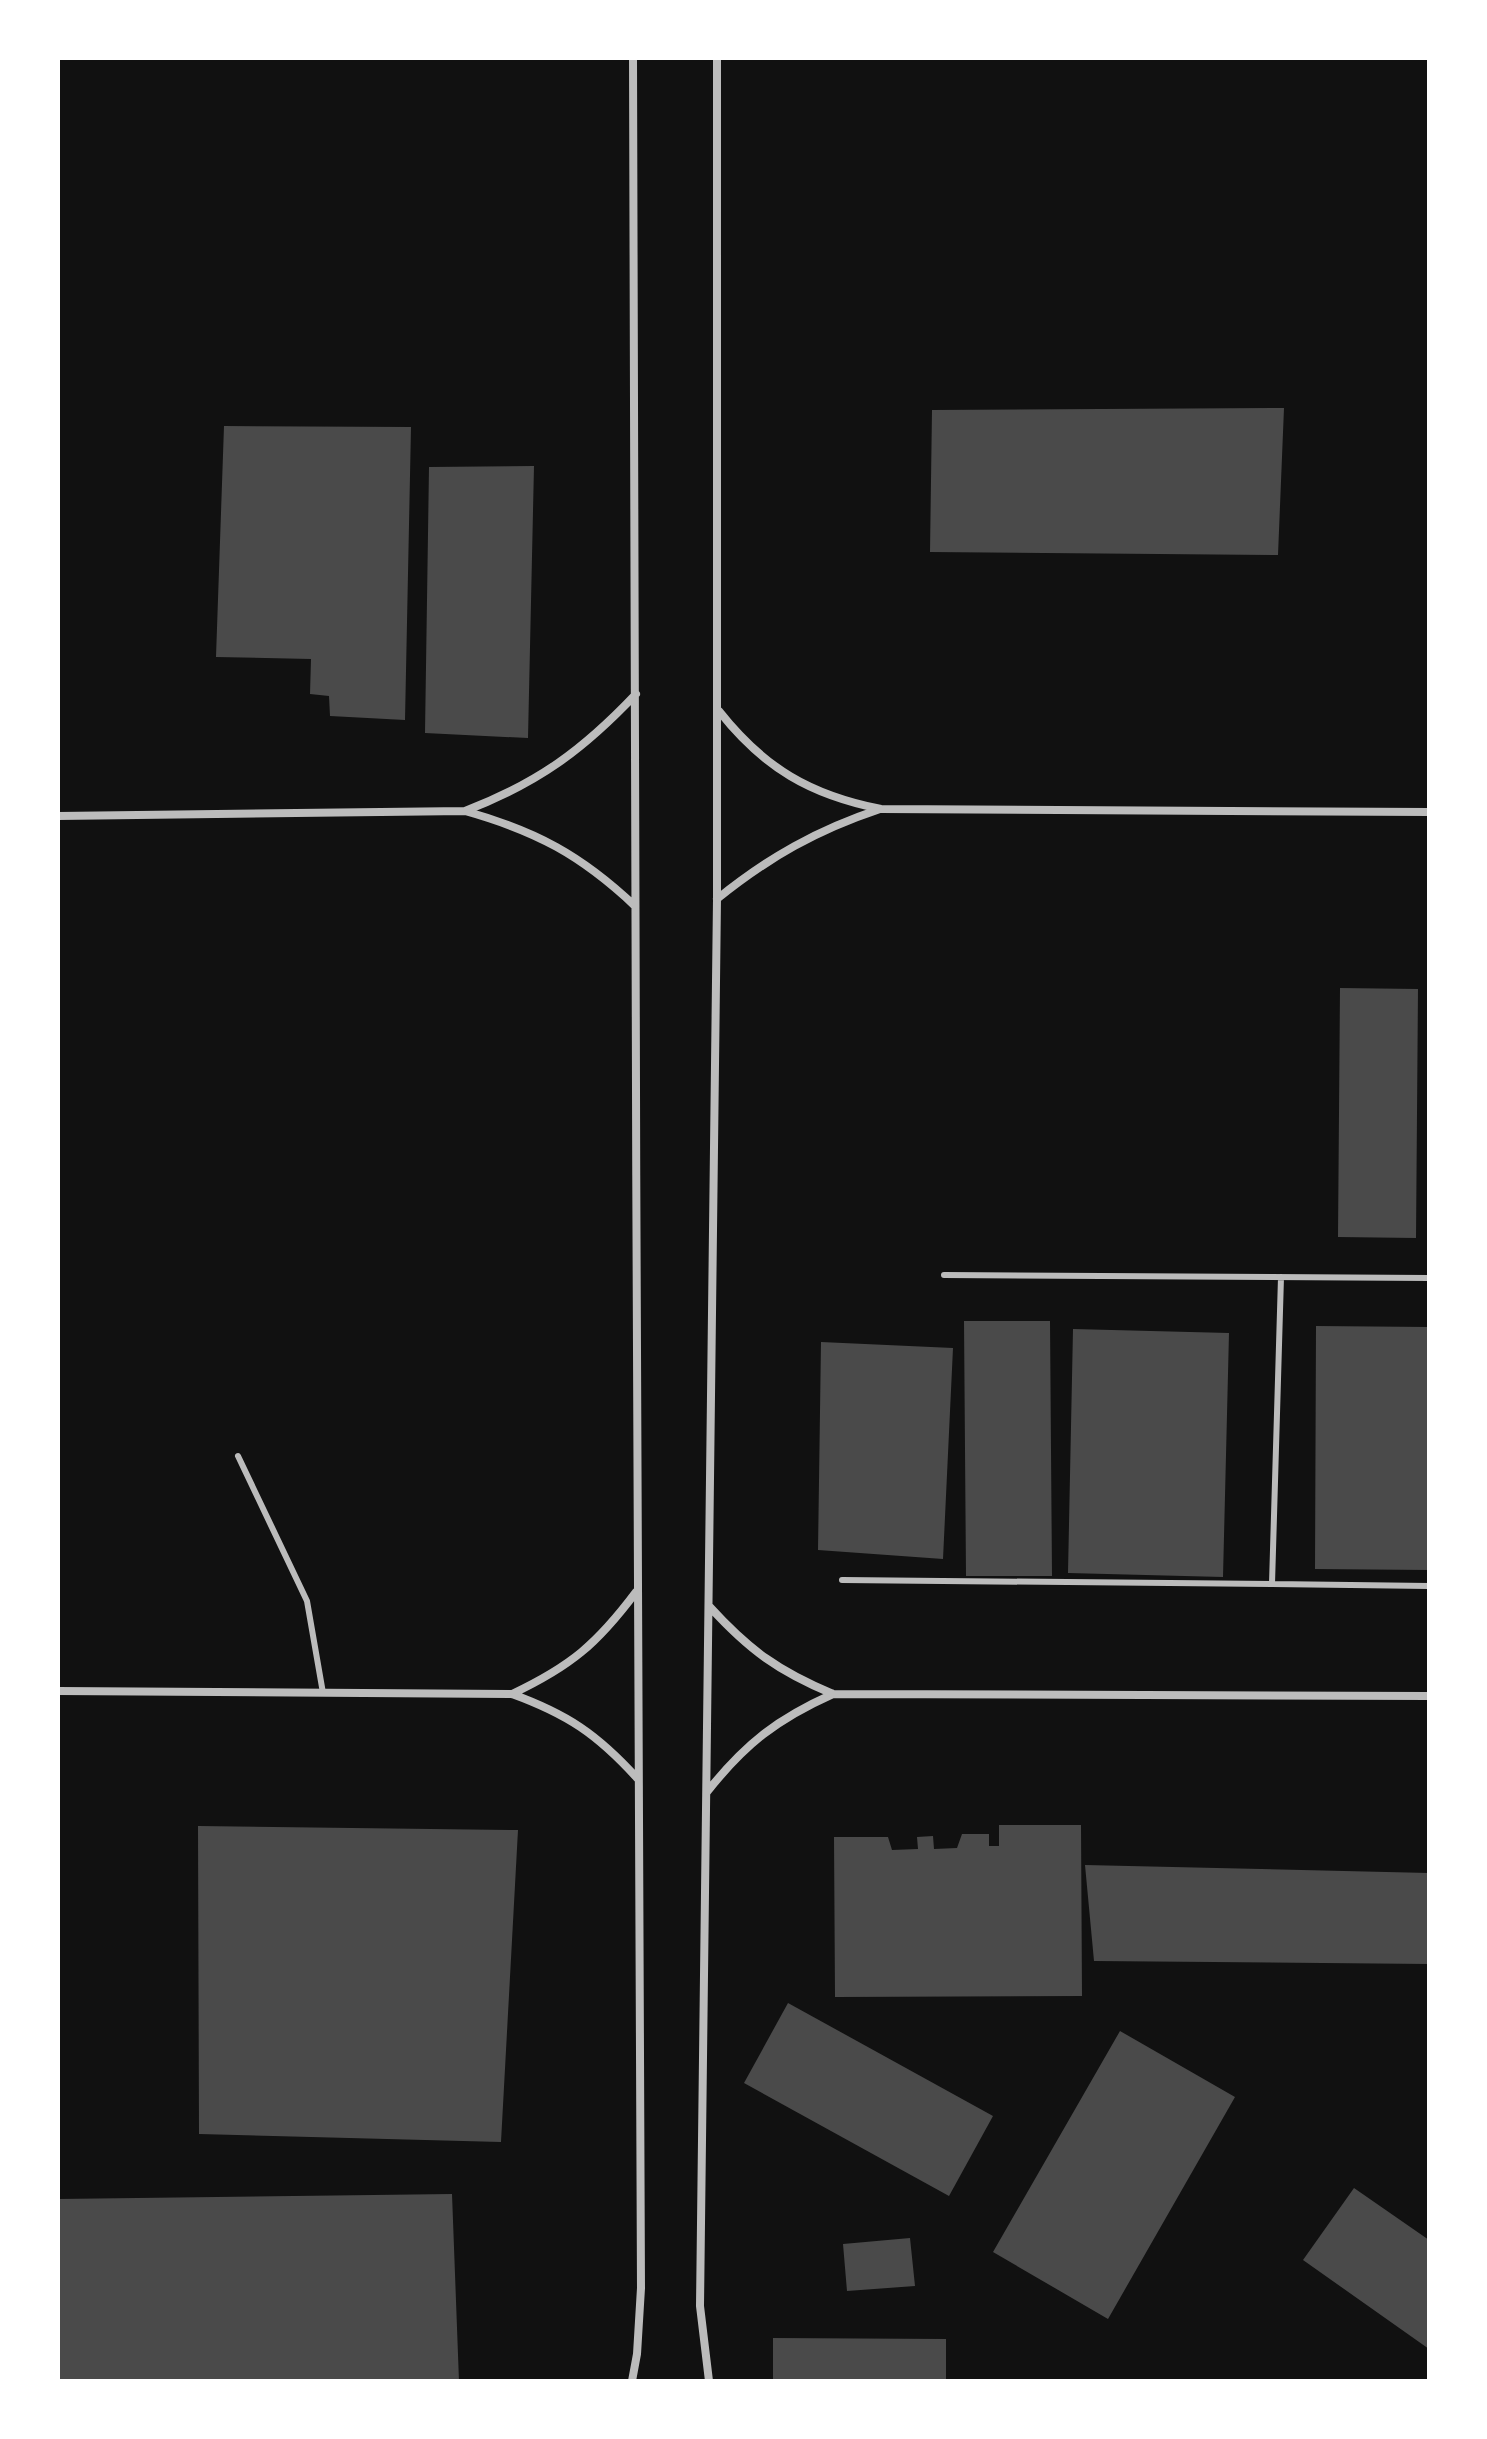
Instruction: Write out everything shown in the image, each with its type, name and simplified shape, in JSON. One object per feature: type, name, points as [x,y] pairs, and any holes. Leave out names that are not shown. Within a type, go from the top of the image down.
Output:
[{"type":"street","points":[[632,2381],[641,2288],[636,1592],[633,58]]},
{"type":"street","points":[[709,2381],[700,2306],[717,899],[717,58]]},
{"type":"street","points":[[465,811],[504,796],[552,768],[607,724],[636,694]]},
{"type":"street","points":[[718,709],[746,742],[788,776],[838,799],[881,809],[1429,812]]},
{"type":"street","points":[[717,899],[746,876],[800,842],[845,821],[881,809]]},
{"type":"street","points":[[58,816],[465,811],[527,831],[563,849],[607,879],[635,906]]},
{"type":"street","points":[[512,1694],[549,1676],[582,1653],[611,1625],[636,1592]]},
{"type":"street","points":[[709,1606],[735,1635],[764,1659],[797,1679],[833,1694],[1429,1696]]},
{"type":"street","points":[[58,1691],[512,1694],[549,1707],[582,1726],[611,1750],[637,1779]]},
{"type":"street","points":[[707,1792],[732,1760],[762,1734],[796,1711],[833,1694]]},
{"type":"lane","points":[[944,1275],[1429,1278]]},
{"type":"lane","points":[[1272,1584],[1281,1277]]},
{"type":"lane","points":[[238,1456],[307,1601],[323,1693]]},
{"type":"lane","points":[[842,1580],[1429,1586]]},
{"type":"building","points":[[1284,408],[1278,555],[930,552],[932,410]]},
{"type":"building","points":[[224,426],[411,427],[405,720],[330,716],[329,696],[310,694],[311,659],[216,657]]},
{"type":"building","points":[[534,466],[528,738],[425,733],[429,467]]},
{"type":"building","points":[[1340,988],[1418,989],[1416,1238],[1338,1237]]},
{"type":"building","points":[[964,1321],[1050,1321],[1052,1576],[966,1576]]},
{"type":"building","points":[[1316,1326],[1429,1327],[1429,1570],[1315,1569]]},
{"type":"building","points":[[1073,1329],[1229,1333],[1223,1577],[1068,1573]]},
{"type":"building","points":[[821,1342],[953,1348],[943,1559],[818,1550]]},
{"type":"building","points":[[999,1825],[1081,1825],[1082,1996],[835,1997],[834,1837],[888,1837],[892,1850],[918,1849],[917,1837],[933,1836],[934,1849],[957,1848],[962,1834],[989,1834],[989,1846],[999,1846]]},
{"type":"building","points":[[198,1826],[518,1830],[501,2142],[199,2134]]},
{"type":"building","points":[[1085,1865],[1429,1873],[1429,1964],[1094,1961]]},
{"type":"building","points":[[788,2003],[993,2116],[949,2196],[744,2083]]},
{"type":"building","points":[[1120,2031],[1235,2097],[1108,2319],[993,2252]]},
{"type":"building","points":[[1354,2188],[1429,2240],[1429,2349],[1303,2260]]},
{"type":"building","points":[[452,2194],[459,2381],[58,2381],[58,2199]]},
{"type":"building","points":[[910,2238],[915,2286],[847,2291],[843,2244]]},
{"type":"building","points":[[773,2338],[946,2339],[946,2381],[773,2381]]}]
